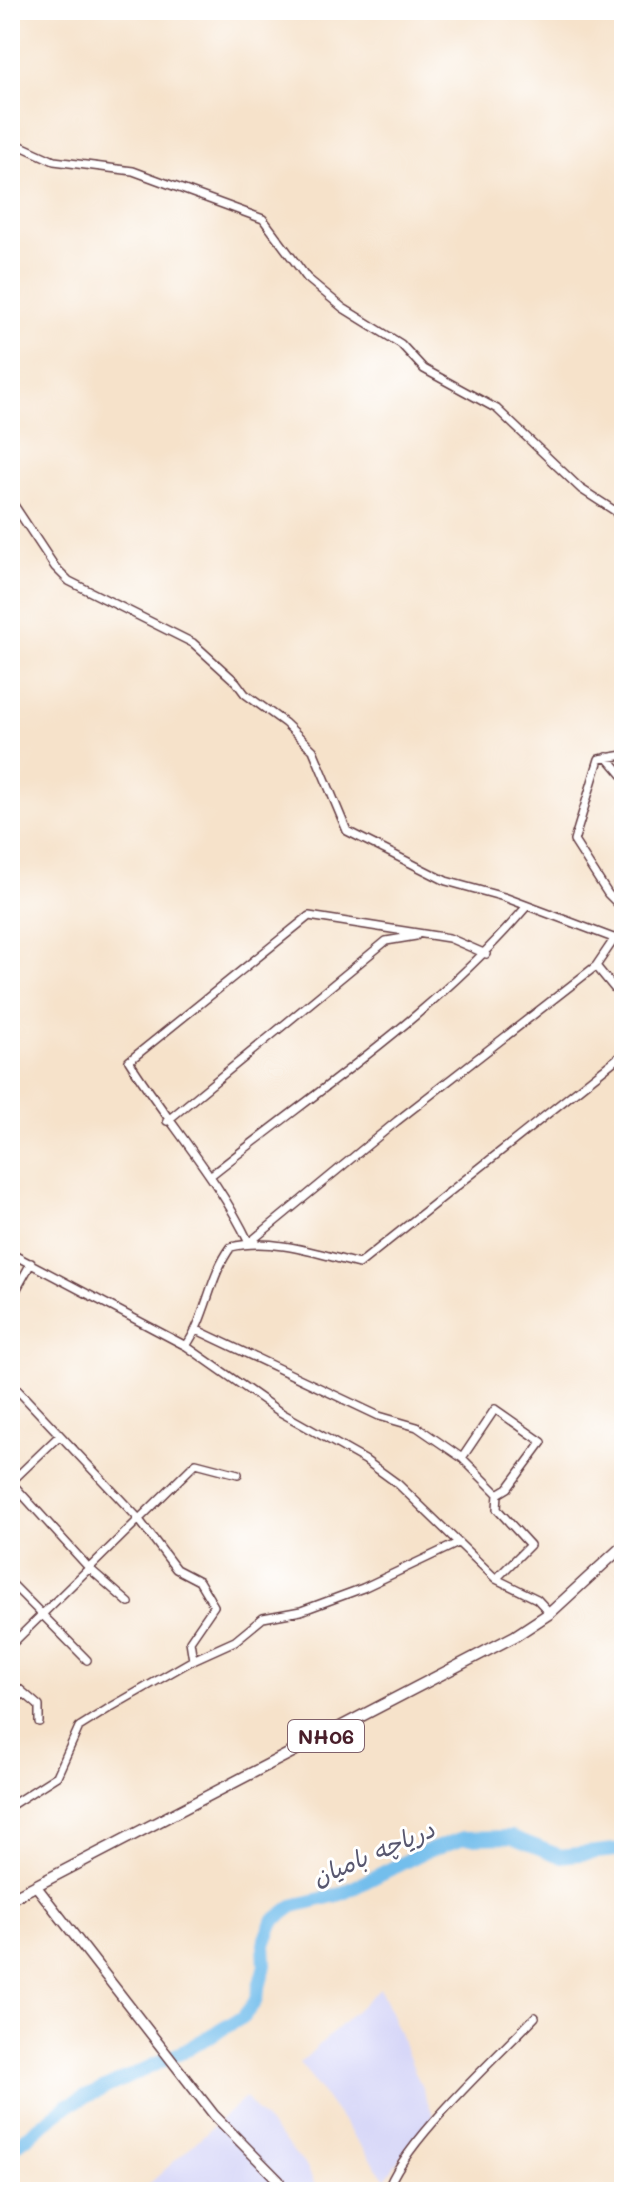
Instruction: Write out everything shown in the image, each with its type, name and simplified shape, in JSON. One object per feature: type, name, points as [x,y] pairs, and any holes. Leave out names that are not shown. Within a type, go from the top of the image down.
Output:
[{"type":"main road","name":"NH06","points":[[10,1899],[277,1758],[465,1665],[550,1613],[624,1545]]},
{"type":"main road","points":[[36,1886],[183,2071],[214,2115],[279,2181],[282,2192]]},
{"type":"street","points":[[10,133],[21,146],[54,161],[133,171],[263,219],[307,278],[343,308],[401,344],[424,369],[497,409],[581,489],[615,511],[624,527]]},
{"type":"street","points":[[10,499],[55,567],[69,581],[193,643],[245,694],[285,723],[313,750],[347,831],[446,881],[527,906],[624,942]]},
{"type":"street","points":[[624,755],[599,759],[574,841],[608,894],[624,910]]},
{"type":"street","points":[[607,757],[624,777]]},
{"type":"street","points":[[210,1176],[439,997],[486,954],[527,906]]},
{"type":"street","points":[[249,1243],[229,1200],[167,1121],[129,1061],[309,916],[449,938],[486,954]]},
{"type":"street","points":[[249,1243],[596,966],[615,938],[624,933]]},
{"type":"street","points":[[167,1121],[386,941],[423,934]]},
{"type":"street","points":[[596,966],[624,1000]]},
{"type":"street","points":[[186,1346],[197,1330],[220,1263],[231,1247],[249,1243],[299,1249],[359,1264],[624,1053]]},
{"type":"street","points":[[10,1253],[186,1346],[280,1412],[365,1460],[398,1484],[496,1579],[537,1599],[550,1613]]},
{"type":"street","points":[[10,1301],[31,1263]]},
{"type":"street","points":[[197,1330],[379,1416],[417,1427],[462,1458],[498,1494],[497,1509],[530,1545],[496,1579]]},
{"type":"street","points":[[10,1382],[138,1519],[176,1569],[199,1581],[214,1606],[190,1641],[193,1660]]},
{"type":"street","points":[[462,1458],[495,1409],[542,1442],[508,1488],[498,1494]]},
{"type":"street","points":[[60,1435],[10,1482],[90,1569],[129,1603]]},
{"type":"street","points":[[10,1646],[196,1463],[238,1474]]},
{"type":"street","points":[[10,1806],[57,1776],[79,1727],[193,1660],[235,1641],[263,1618],[301,1611],[363,1588],[458,1543]]},
{"type":"street","points":[[10,1582],[87,1660]]},
{"type":"street","points":[[10,1681],[39,1706],[39,1722]]},
{"type":"street","points":[[10,1704],[23,1694]]},
{"type":"street","points":[[387,2192],[392,2176],[412,2147],[535,2017]]},
{"type":"shaded area","points":[[380,1988],[435,2119],[410,2144],[385,2179],[300,2063]]},
{"type":"shaded area","points":[[245,2098],[307,2167],[318,2192],[140,2192]]},
{"type":"waterway","name":"دریاچه بامیان","points":[[10,2150],[68,2105],[184,2051],[243,2017],[255,2002],[265,1965],[264,1944],[273,1921],[293,1906],[341,1894],[422,1853],[463,1838],[512,1837],[560,1856],[624,1849]]}]
